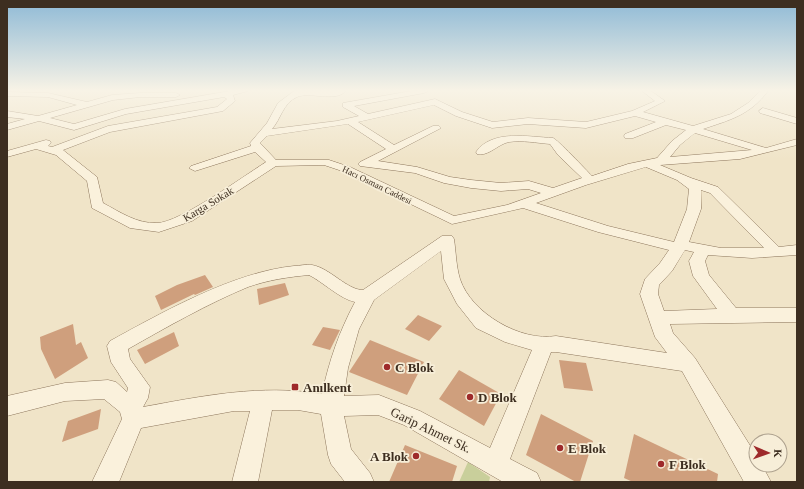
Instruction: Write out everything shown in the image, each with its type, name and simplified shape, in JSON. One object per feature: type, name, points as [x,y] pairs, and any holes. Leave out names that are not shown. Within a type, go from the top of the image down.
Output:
[{"type":"street","points":[[7,114],[43,119],[74,127]]},
{"type":"street","points":[[7,127],[59,114]]},
{"type":"street","points":[[37,146],[67,134],[74,127],[118,114]]},
{"type":"street","points":[[54,150],[108,130],[193,114]]},
{"type":"street","points":[[273,164],[257,148],[255,143],[271,124],[276,114]]},
{"type":"street","points":[[361,114],[365,116]]},
{"type":"street","points":[[263,133],[301,129],[376,114]]},
{"type":"street","points":[[463,114],[477,120],[499,125],[528,121],[586,125],[632,114]]},
{"type":"street","points":[[638,114],[766,151]]},
{"type":"street","points":[[661,161],[676,143],[693,129],[737,114]]},
{"type":"street","points":[[773,114],[797,121]]},
{"type":"street","points":[[349,120],[394,149]]},
{"type":"street","points":[[629,136],[667,121]]},
{"type":"street","points":[[499,125],[507,139]]},
{"type":"street","points":[[346,169],[367,163],[436,128]]},
{"type":"street","points":[[481,152],[489,146],[507,139],[553,141],[562,153],[590,180]]},
{"type":"street","points":[[688,364],[556,344],[544,346],[512,336],[483,323],[463,300],[452,279],[447,239],[452,220],[510,208],[552,192],[645,163],[740,156],[766,151],[797,142]]},
{"type":"street","name":"Karga Sokak","points":[[7,154],[37,146],[54,150],[60,153],[93,180],[97,205],[135,225],[159,228],[187,218],[273,164]]},
{"type":"street","points":[[195,168],[257,148]]},
{"type":"street","name":"Hacı Osman Caddesi","points":[[273,164],[325,162],[346,169],[452,220]]},
{"type":"street","points":[[367,163],[417,170],[448,180],[471,184],[501,187],[529,185],[552,192]]},
{"type":"street","points":[[645,163],[687,181],[714,190],[749,223],[775,251]]},
{"type":"street","points":[[687,181],[695,188],[696,195],[689,222],[680,246],[666,267],[651,283],[648,294],[665,337],[688,364],[758,482]]},
{"type":"street","points":[[522,203],[603,229],[702,251],[797,250]]},
{"type":"street","points":[[361,482],[340,455],[331,406],[338,368],[350,329],[368,296],[447,239]]},
{"type":"street","points":[[702,251],[697,260],[701,276],[731,315]]},
{"type":"street","points":[[105,482],[117,459],[139,388],[129,376],[121,362],[117,346],[158,323],[243,283],[280,273],[311,270],[328,278],[354,296],[368,296]]},
{"type":"street","points":[[658,318],[731,315],[797,316]]},
{"type":"street","points":[[496,463],[544,346]]},
{"type":"street","points":[[7,406],[65,392],[108,389],[131,413]]},
{"type":"street","name":"Garip Ahmet Sk.","points":[[131,413],[234,401],[298,400],[331,406],[379,405],[412,418],[528,482]]},
{"type":"street","points":[[245,482],[263,401]]},
{"type":"green space","points":[[468,462],[490,477],[489,482],[459,482]]},
{"type":"building","points":[[205,275],[213,287],[195,295],[194,294],[161,310],[155,296],[177,285]]},
{"type":"building","points":[[285,283],[289,295],[259,305],[257,289]]},
{"type":"building","points":[[418,315],[442,326],[429,341],[405,329]]},
{"type":"building","points":[[73,324],[76,345],[81,342],[88,358],[55,379],[41,349],[40,337]]},
{"type":"building","points":[[323,327],[340,330],[330,350],[312,345]]},
{"type":"building","points":[[174,332],[179,346],[145,364],[137,350]]},
{"type":"building","name":"C Blok","points":[[370,340],[424,362],[407,395],[349,372]]},
{"type":"building","points":[[559,360],[586,363],[593,391],[564,388]]},
{"type":"building","name":"D Blok","points":[[459,370],[501,394],[484,426],[439,399]]},
{"type":"building","points":[[101,409],[98,429],[62,442],[68,421]]},
{"type":"building","name":"E Blok","points":[[541,414],[593,441],[580,482],[576,482],[526,455]]},
{"type":"building","name":"F Blok","points":[[634,434],[718,474],[717,482],[633,482],[624,478]]},
{"type":"building","name":"A Blok","points":[[405,445],[457,466],[452,482],[389,482]]},
{"type":"place","name":"C Blok","points":[[387,367]]},
{"type":"place","name":"Anılkent","points":[[295,387]]},
{"type":"place","name":"D Blok","points":[[470,397]]},
{"type":"place","name":"E Blok","points":[[560,448]]},
{"type":"place","name":"A Blok","points":[[416,456]]},
{"type":"place","name":"F Blok","points":[[661,464]]}]
